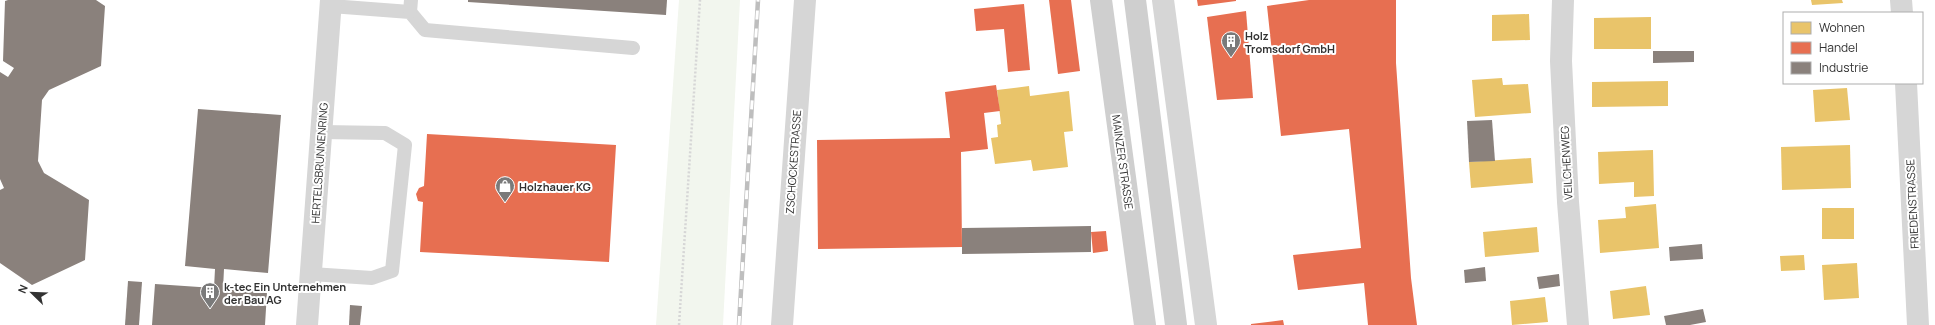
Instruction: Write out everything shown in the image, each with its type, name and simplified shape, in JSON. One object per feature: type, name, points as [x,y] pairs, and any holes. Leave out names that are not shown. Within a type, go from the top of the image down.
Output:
[{"type":"main road","name":"MAINZER STRASSE","points":[[1101,0],[1145,325]]},
{"type":"main road","points":[[1135,0],[1176,325]]},
{"type":"street","name":"ZSCHOCKESTRASSE","points":[[782,325],[805,0]]},
{"type":"street","points":[[1162,0],[1206,325]]},
{"type":"street","name":"VEILCHENWEG","points":[[1563,0],[1561,61],[1568,202],[1578,325]]},
{"type":"street","points":[[1902,0],[1902,12]]},
{"type":"street","name":"HERTELSBRUNNENRING","points":[[307,325],[331,3]]},
{"type":"street","name":"FRIEDENSTRASSE","points":[[1906,84],[1918,325]]},
{"type":"lane","points":[[1891,0],[1895,12]]},
{"type":"lane","points":[[331,3],[410,6],[425,30],[633,48]]},
{"type":"lane","points":[[311,274],[372,278],[392,271],[405,145],[385,133],[322,132]]},
{"type":"path","points":[[679,325],[700,0]]},
{"type":"shaded area","points":[[679,0],[740,0],[723,325],[656,325]]},
{"type":"building: Wohnen","points":[[1811,0],[1842,0],[1843,3],[1812,5]]},
{"type":"building: Wohnen","points":[[1529,14],[1530,40],[1492,41],[1492,15]]},
{"type":"building: Wohnen","points":[[1651,17],[1651,49],[1594,49],[1594,18]]},
{"type":"building: Wohnen","points":[[1502,78],[1503,85],[1528,84],[1531,113],[1475,117],[1472,80]]},
{"type":"building: Wohnen","points":[[1668,81],[1668,106],[1592,107],[1592,82]]},
{"type":"building: Wohnen","points":[[1029,86],[1030,96],[1069,91],[1073,131],[1064,132],[1068,167],[1033,171],[1031,160],[995,164],[991,138],[998,137],[997,125],[1001,124],[997,90]]},
{"type":"building: Wohnen","points":[[1847,88],[1850,120],[1815,122],[1813,90]]},
{"type":"building: Wohnen","points":[[1850,145],[1851,188],[1782,190],[1781,147]]},
{"type":"building: Wohnen","points":[[1653,150],[1654,196],[1634,197],[1634,182],[1599,184],[1598,152]]},
{"type":"building: Wohnen","points":[[1531,158],[1533,183],[1471,188],[1469,162]]},
{"type":"building: Wohnen","points":[[1656,204],[1659,248],[1600,253],[1598,220],[1626,218],[1625,207]]},
{"type":"building: Wohnen","points":[[1822,208],[1854,208],[1854,239],[1822,239]]},
{"type":"building: Wohnen","points":[[1537,227],[1539,252],[1485,257],[1483,232]]},
{"type":"building: Wohnen","points":[[1804,255],[1805,270],[1781,271],[1780,256]]},
{"type":"building: Wohnen","points":[[1857,263],[1859,298],[1824,300],[1822,265]]},
{"type":"building: Wohnen","points":[[1646,286],[1650,315],[1613,319],[1610,291]]},
{"type":"building: Wohnen","points":[[1545,297],[1548,322],[1512,325],[1510,301]]},
{"type":"building: Handel","points":[[1049,0],[1071,0],[1080,71],[1058,74]]},
{"type":"building: Handel","points":[[1197,0],[1236,0],[1236,1],[1198,6]]},
{"type":"building: Handel","points":[[1309,0],[1396,0],[1396,63],[1411,278],[1417,325],[1368,325],[1364,283],[1298,290],[1293,255],[1361,248],[1349,129],[1281,136],[1267,6]]},
{"type":"building: Handel","points":[[1024,4],[1030,70],[1008,72],[1004,29],[976,31],[974,9]]},
{"type":"building: Handel","name":"Holz Tromsdorf GmbH","points":[[1246,11],[1253,98],[1217,100],[1207,17]]},
{"type":"building: Handel","points":[[996,85],[1000,111],[984,113],[988,149],[961,152],[962,247],[818,249],[817,140],[950,138],[945,92]]},
{"type":"building: Handel","points":[[427,134],[616,145],[609,262],[420,252],[423,202],[418,201],[416,194],[419,188],[424,186]]},
{"type":"building: Handel","points":[[1106,231],[1108,251],[1093,253],[1091,232]]},
{"type":"building: Handel","points":[[1283,320],[1284,325],[1251,325],[1251,324]]},
{"type":"building: Industrie","points":[[96,0],[105,6],[101,66],[49,90],[42,100],[38,161],[44,173],[89,200],[85,260],[32,285],[0,263],[0,190],[4,188],[0,179],[0,72],[8,77],[14,68],[3,61],[5,1]]},
{"type":"building: Industrie","points":[[468,0],[667,0],[666,15],[468,2]]},
{"type":"building: Industrie","points":[[1653,51],[1694,51],[1694,62],[1653,63]]},
{"type":"building: Industrie","points":[[198,109],[281,115],[268,273],[224,269],[223,289],[267,292],[265,325],[152,325],[155,284],[214,288],[215,269],[185,266]]},
{"type":"building: Industrie","points":[[1492,120],[1495,161],[1469,162],[1467,121]]},
{"type":"building: Industrie","points":[[1091,226],[1091,252],[962,254],[962,228]]},
{"type":"building: Industrie","points":[[1702,244],[1703,259],[1670,261],[1669,247]]},
{"type":"building: Industrie","points":[[1485,267],[1486,281],[1465,283],[1464,270]]},
{"type":"building: Industrie","points":[[1559,274],[1560,286],[1539,289],[1537,277]]},
{"type":"building: Industrie","points":[[128,281],[142,282],[139,325],[125,325]]},
{"type":"building: Industrie","points":[[350,305],[362,306],[360,325],[349,325]]},
{"type":"building: Industrie","points":[[1703,309],[1706,322],[1690,325],[1666,325],[1664,316]]},
{"type":"railway","points":[[739,325],[758,0]]},
{"type":"place","name":"Holz Tromsdorf GmbH","points":[[1231,58]]},
{"type":"place","name":"Holzhauer KG","points":[[505,203]]},
{"type":"place","name":"k-tec Ein Unternehmen der Bau AG","points":[[210,309]]}]
